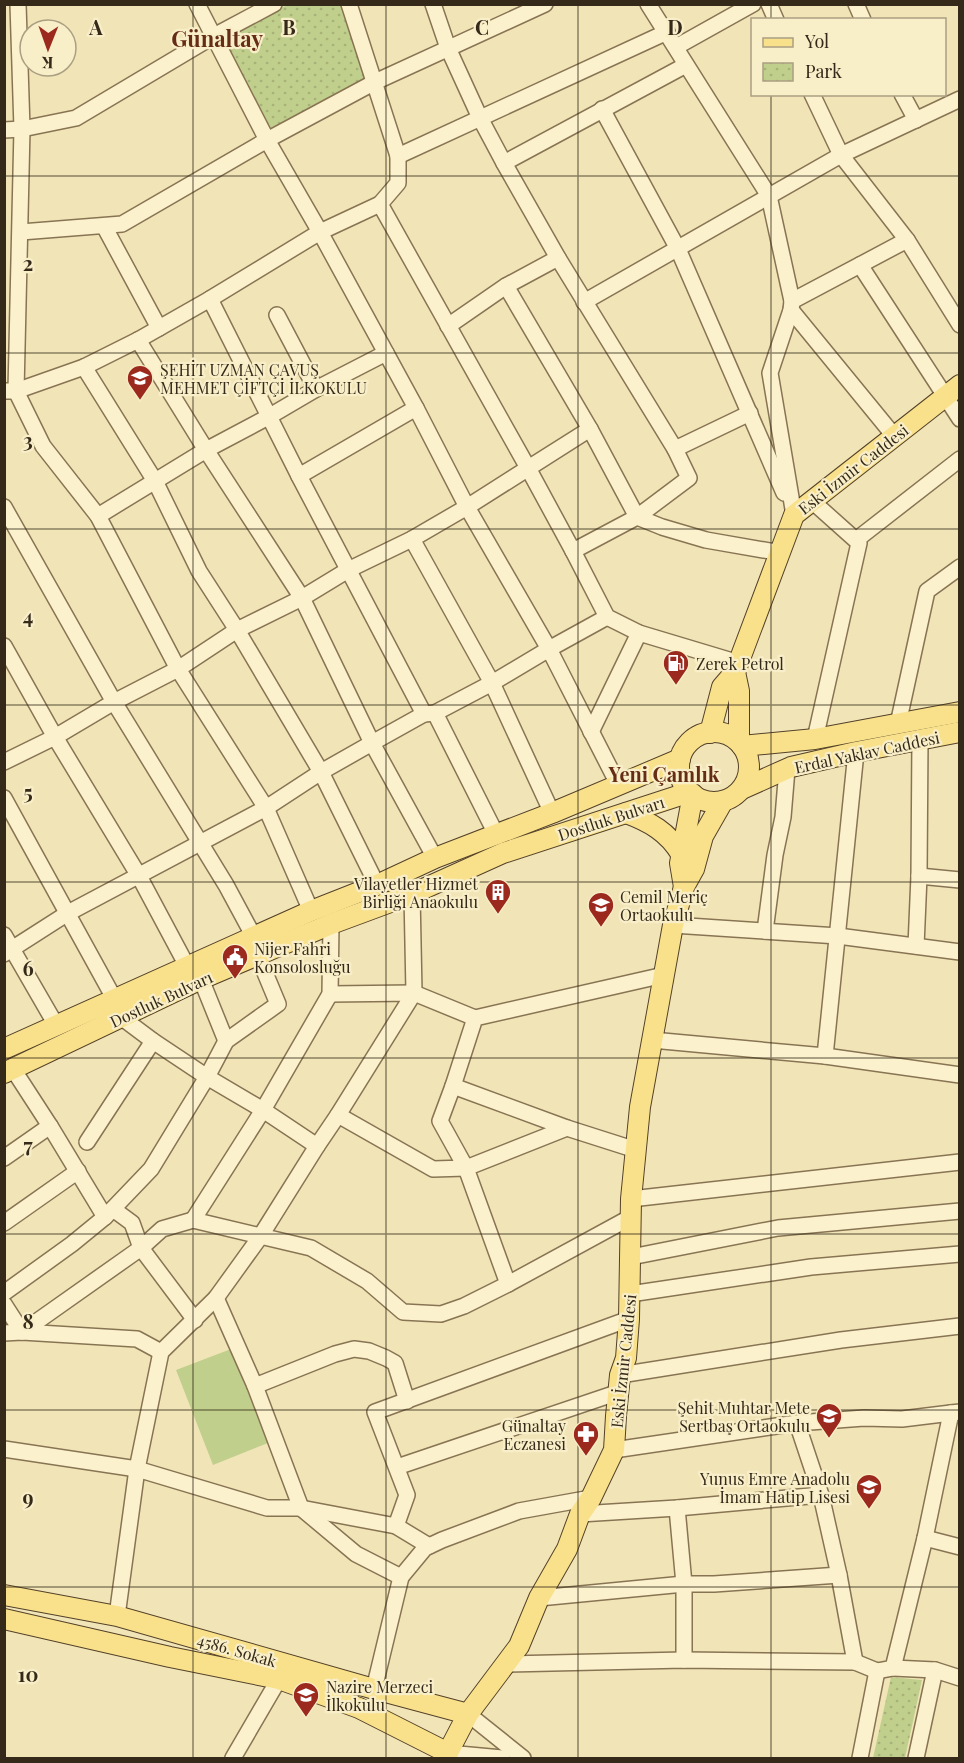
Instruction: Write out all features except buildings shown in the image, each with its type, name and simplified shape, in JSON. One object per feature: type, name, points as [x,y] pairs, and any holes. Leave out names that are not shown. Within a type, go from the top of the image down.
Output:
[{"type":"main road","name":"Eski İzmir Caddesi","points":[[710,733],[722,687],[737,668],[794,515],[953,391]]},
{"type":"main road","name":"Eski İzmir Caddesi","points":[[737,668],[741,744]]},
{"type":"main road","name":"Erdal Yaklav Caddesi","points":[[741,744],[815,739],[960,712]]},
{"type":"main road","name":"Erdal Yaklav Caddesi","points":[[742,789],[787,769],[856,752],[960,732]]},
{"type":"main road","points":[[721,733],[731,736],[741,744],[749,760],[747,781],[742,789],[723,801],[711,802],[691,793],[681,777],[680,759],[684,749],[691,741],[700,735],[721,733]]},
{"type":"main road","name":"Dostluk Bulvarı","points":[[256,947],[311,911],[680,759]]},
{"type":"main road","name":"Eski İzmir Caddesi","points":[[684,887],[680,863],[691,793]]},
{"type":"main road","name":"Dostluk Bulvarı","points":[[9,1071],[118,1009],[256,947],[331,924],[412,894],[503,853],[691,793]]},
{"type":"main road","name":"Eski İzmir Caddesi","points":[[451,1757],[468,1714],[519,1646],[539,1598],[567,1549],[580,1515],[591,1498],[614,1450],[615,1416],[626,1358],[629,1319],[631,1208],[640,1107],[673,925],[684,887],[694,869],[704,836],[723,801]]},
{"type":"main road","points":[[626,813],[645,820],[667,835],[681,854]]},
{"type":"main road","name":"Dostluk Bulvarı","points":[[4,1049],[56,1025],[118,1009]]},
{"type":"main road","name":"4586. Sokak","points":[[4,1595],[117,1616],[468,1714]]},
{"type":"main road","name":"4586. Sokak","points":[[4,1620],[279,1679],[359,1708],[451,1757]]},
{"type":"street","points":[[18,4],[22,129],[21,232],[10,391],[44,446],[98,516],[178,669],[266,808],[311,911]]},
{"type":"street","points":[[197,4],[267,140],[416,408],[466,507],[549,649],[618,784]]},
{"type":"street","points":[[4,130],[22,129],[76,118],[212,36],[274,4]]},
{"type":"street","points":[[433,4],[447,48],[504,163],[584,302],[675,449],[689,478],[637,517],[573,551]]},
{"type":"street","points":[[21,232],[122,224],[267,140],[375,82],[544,4]]},
{"type":"street","points":[[648,4],[769,196],[792,305],[895,437]]},
{"type":"street","points":[[676,47],[753,4]]},
{"type":"street","points":[[769,4],[775,18]]},
{"type":"street","points":[[856,4],[862,18]]},
{"type":"street","points":[[10,391],[84,367],[138,340],[320,232],[380,204],[398,183],[398,156],[354,6]]},
{"type":"street","points":[[398,156],[667,32]]},
{"type":"street","points":[[504,163],[686,65]]},
{"type":"street","points":[[813,96],[841,155],[907,240],[960,325]]},
{"type":"street","points":[[903,96],[916,120]]},
{"type":"street","points":[[584,302],[841,155],[960,99]]},
{"type":"street","points":[[602,109],[678,249],[794,515]]},
{"type":"street","points":[[380,204],[528,468],[607,617],[639,633],[737,668]]},
{"type":"street","points":[[104,226],[159,328]]},
{"type":"street","points":[[794,515],[770,373],[792,305],[907,240]]},
{"type":"street","points":[[448,326],[506,286],[558,258]]},
{"type":"street","points":[[861,265],[953,391],[960,419]]},
{"type":"street","points":[[506,286],[590,429],[637,517],[706,540],[781,553]]},
{"type":"street","points":[[210,299],[348,570],[496,834]]},
{"type":"street","points":[[277,315],[316,389]]},
{"type":"street","points":[[138,340],[302,598],[372,743],[435,858]]},
{"type":"street","points":[[98,516],[206,450],[386,353]]},
{"type":"street","points":[[84,367],[155,481],[199,571],[237,630],[321,772],[378,885]]},
{"type":"street","points":[[299,476],[416,408]]},
{"type":"street","points":[[675,449],[750,413]]},
{"type":"street","points":[[4,762],[55,737],[114,702],[178,669],[237,630],[302,598],[348,570],[412,539],[590,429]]},
{"type":"street","points":[[856,540],[960,459]]},
{"type":"street","points":[[812,501],[859,543],[815,739]]},
{"type":"street","points":[[4,507],[114,702],[226,885],[256,947],[278,1004],[226,1041],[207,1077],[151,1169],[109,1213],[72,1244],[4,1293]]},
{"type":"street","points":[[412,539],[492,683],[552,813]]},
{"type":"street","points":[[898,724],[927,591],[960,567]]},
{"type":"street","points":[[9,952],[68,913],[201,844],[266,808],[321,772],[372,743],[492,683],[607,617]]},
{"type":"street","points":[[591,732],[639,633]]},
{"type":"street","points":[[4,646],[194,973],[226,1041]]},
{"type":"street","points":[[916,946],[920,739]]},
{"type":"street","points":[[825,1056],[856,752]]},
{"type":"street","points":[[765,931],[775,855],[783,818],[787,769]]},
{"type":"street","points":[[4,798],[118,1009],[153,1041],[317,1146]]},
{"type":"street","points":[[919,876],[960,880]]},
{"type":"street","points":[[117,1616],[137,1469],[161,1353],[216,1298],[260,1237],[414,993],[412,894]]},
{"type":"street","points":[[193,1220],[263,1110],[330,994],[331,924]]},
{"type":"street","points":[[673,925],[838,936],[960,952]]},
{"type":"street","points":[[4,935],[9,952],[56,1025]]},
{"type":"street","points":[[330,994],[414,993],[475,1018],[664,975]]},
{"type":"street","points":[[475,1018],[440,1121],[466,1168],[507,1284]]},
{"type":"street","points":[[652,1040],[825,1056],[960,1075]]},
{"type":"street","points":[[87,1142],[153,1041]]},
{"type":"street","points":[[9,1071],[50,1126],[78,1171],[109,1213],[132,1222],[141,1248],[195,1320]]},
{"type":"street","points":[[453,1086],[567,1128],[636,1150]]},
{"type":"street","points":[[338,1115],[433,1170],[466,1168],[567,1128]]},
{"type":"street","points":[[4,1158],[50,1126]]},
{"type":"street","points":[[22,1332],[141,1248],[162,1229],[193,1220],[311,1248],[367,1281],[403,1312],[441,1314],[464,1306],[507,1284],[631,1208],[960,1162]]},
{"type":"street","points":[[4,1223],[78,1171]]},
{"type":"street","points":[[631,1257],[778,1228],[960,1211]]},
{"type":"street","points":[[630,1294],[811,1267],[960,1254]]},
{"type":"street","points":[[216,1298],[255,1386],[301,1508],[356,1554],[401,1577]]},
{"type":"street","points":[[4,1304],[22,1332]]},
{"type":"street","points":[[396,1526],[407,1495],[375,1413],[629,1319]]},
{"type":"street","points":[[398,1467],[620,1384],[841,1340],[960,1326]]},
{"type":"street","points":[[4,1333],[22,1332],[138,1339],[161,1353]]},
{"type":"street","points":[[255,1386],[335,1354],[354,1349],[369,1351],[395,1363],[407,1401]]},
{"type":"street","points":[[614,1450],[797,1423],[864,1418],[902,1419],[955,1412],[893,1668]]},
{"type":"street","points":[[797,1423],[820,1496],[839,1575],[855,1662]]},
{"type":"street","points":[[4,1449],[137,1469],[267,1508],[301,1508],[396,1526],[429,1546]]},
{"type":"street","points":[[580,1515],[820,1496]]},
{"type":"street","points":[[374,1689],[401,1577],[425,1548],[519,1511],[591,1498]]},
{"type":"street","points":[[677,1508],[684,1584],[684,1660]]},
{"type":"street","points":[[925,1538],[960,1547]]},
{"type":"street","points":[[539,1598],[684,1584],[839,1575]]},
{"type":"street","points":[[507,1664],[684,1660],[855,1662],[877,1671],[893,1668],[935,1670],[960,1678]]},
{"type":"street","points":[[916,1758],[935,1670]]},
{"type":"street","points":[[860,1758],[877,1671]]},
{"type":"street","points":[[233,1758],[279,1679]]},
{"type":"street","points":[[468,1714],[524,1758]]},
{"type":"street","points":[[451,1757],[502,1758]]},
{"type":"green space","points":[[287,5],[345,5],[369,79],[268,129],[220,38]]},
{"type":"green space","points":[[231,1349],[268,1443],[213,1465],[176,1370]]},
{"type":"green space","points":[[891,1677],[922,1680],[905,1758],[873,1758]]},
{"type":"place","name":"ŞEHİT UZMAN ÇAVUŞ MEHMET ÇİFTÇİ İLKOKULU","points":[[140,401]]},
{"type":"place","name":"Zerek Petrol","points":[[676,686]]},
{"type":"place","name":"Vilayetler Hizmet Birliği Anaokulu","points":[[498,915]]},
{"type":"place","name":"Cemil Meriç Ortaokulu","points":[[601,928]]},
{"type":"place","name":"Nijer Fahri Konsolosluğu","points":[[235,980]]},
{"type":"place","name":"Şehit Muhtar Mete Sertbaş Ortaokulu","points":[[829,1439]]},
{"type":"place","name":"Günaltay Eczanesi","points":[[586,1457]]},
{"type":"place","name":"Yunus Emre Anadolu İmam Hatip Lisesi","points":[[869,1510]]},
{"type":"place","name":"Nazire Merzeci İlkokulu","points":[[306,1718]]},
{"type":"district","name":"Günaltay","points":[[217,38]]},
{"type":"district","name":"Yeni Çamlık","points":[[664,773]]}]
